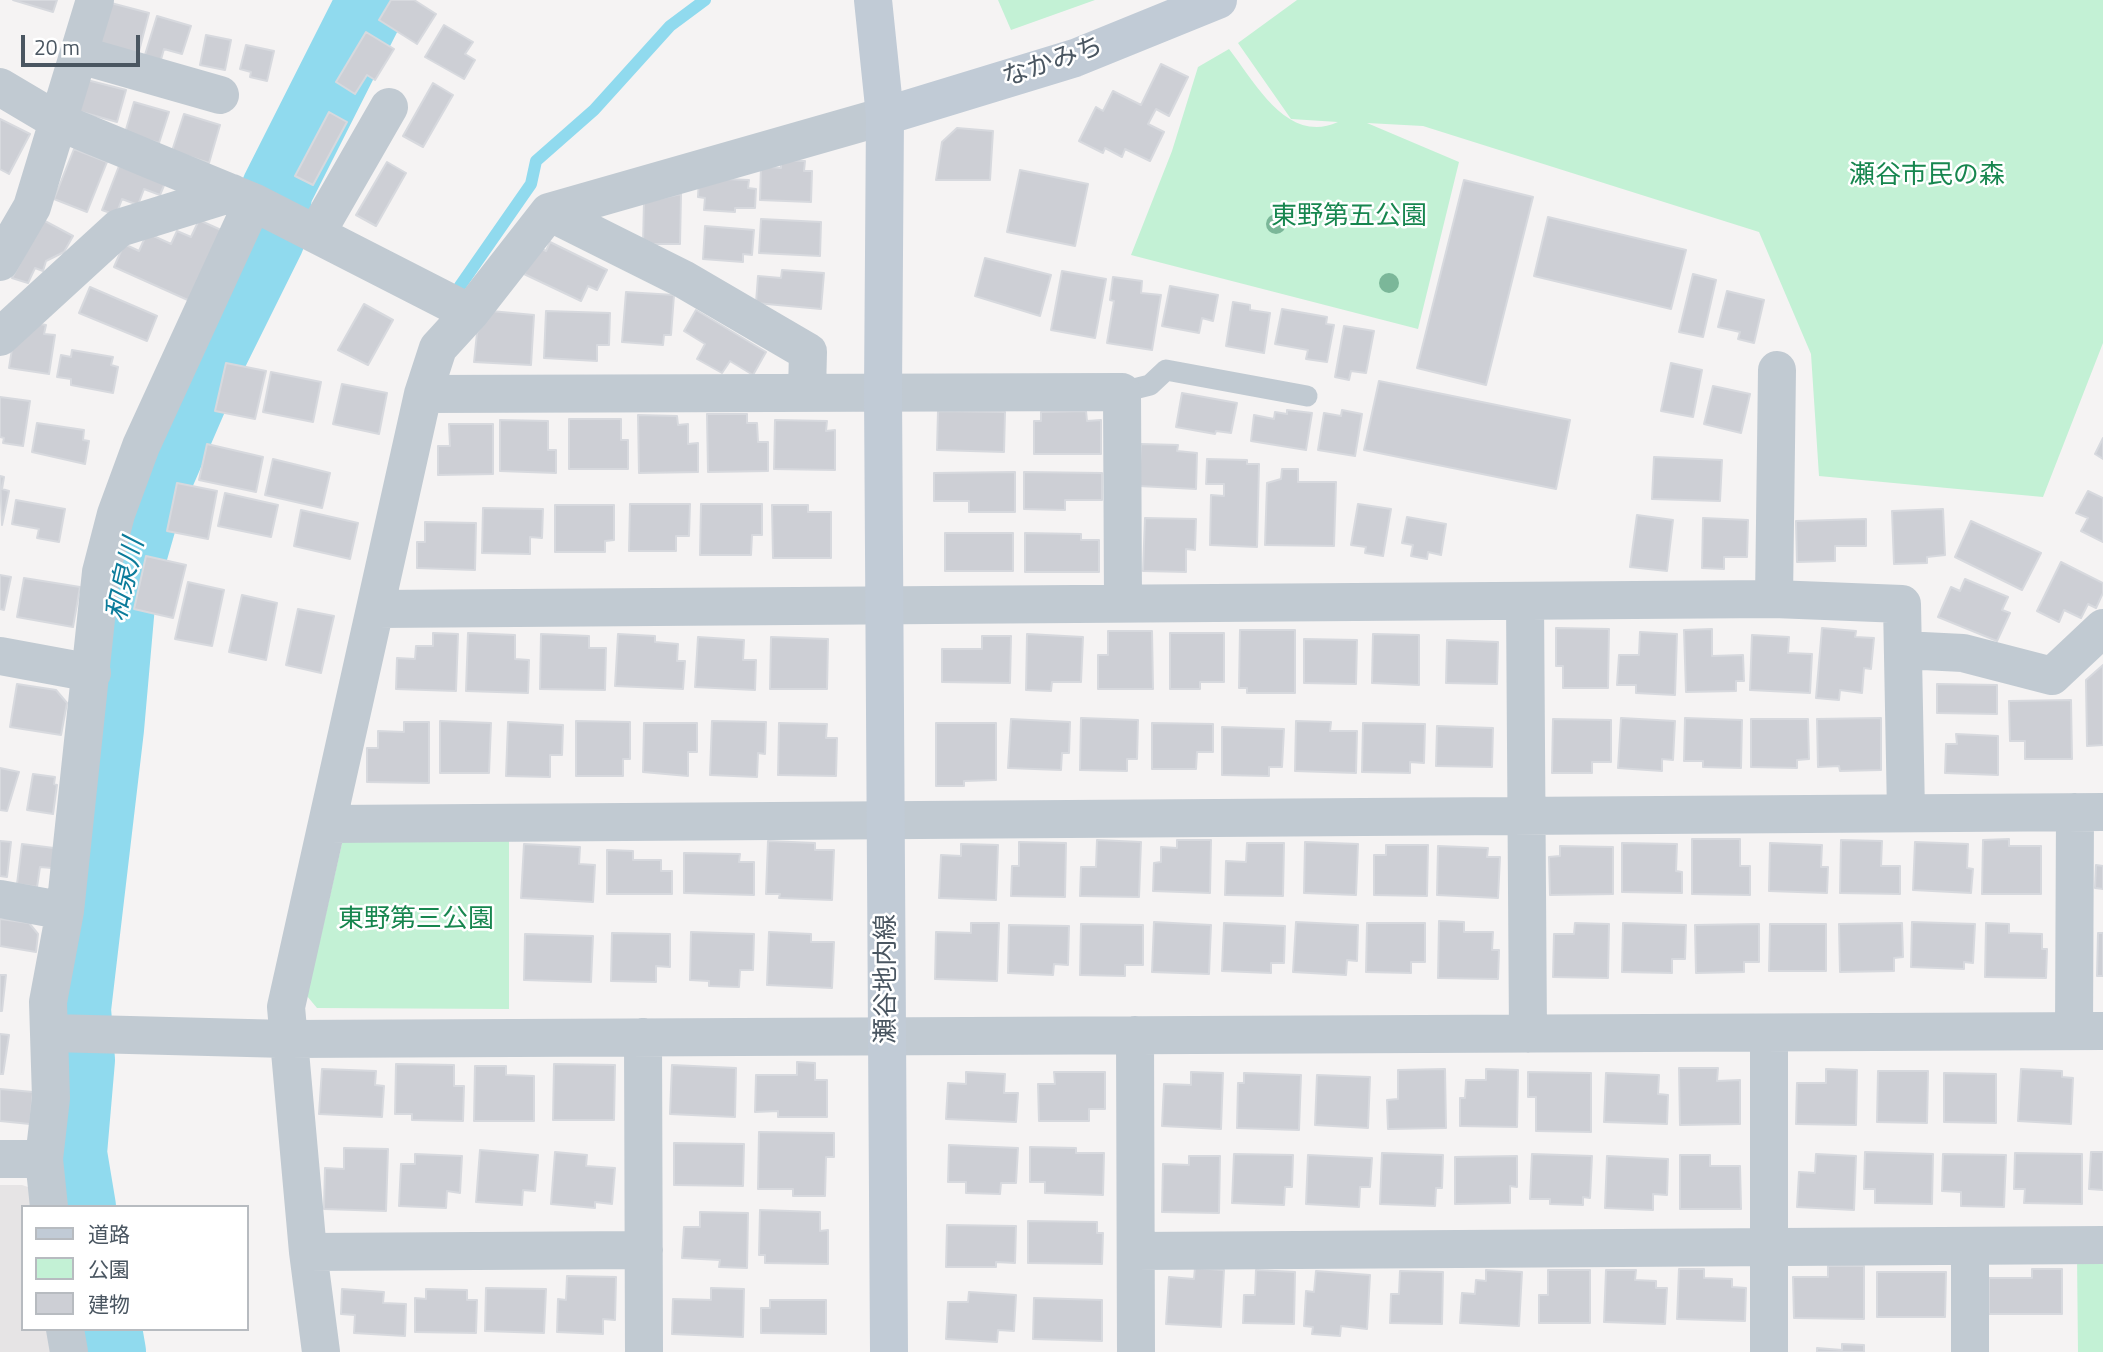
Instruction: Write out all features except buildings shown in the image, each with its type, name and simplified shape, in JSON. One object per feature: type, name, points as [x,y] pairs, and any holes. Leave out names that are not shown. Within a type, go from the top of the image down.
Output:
[{"type":"street","points":[[0,262],[32,207],[95,0]]},
{"type":"street","name":"瀬谷地内線","points":[[873,0],[885,116],[883,391],[889,1352]]},
{"type":"street","name":"なかみち","points":[[885,116],[1075,58],[1218,0]]},
{"type":"street","points":[[80,55],[220,95]]},
{"type":"street","points":[[0,87],[60,122],[271,211],[470,313]]},
{"type":"street","points":[[49,1205],[44,1159],[51,1098],[67,1032],[48,1002],[65,911],[101,572],[117,514],[141,446],[271,211],[389,107]]},
{"type":"street","points":[[321,1352],[308,1252],[286,1007],[423,394],[438,348],[470,313],[549,212],[885,116]]},
{"type":"street","points":[[0,337],[119,229],[271,211]]},
{"type":"street","points":[[549,212],[683,279],[808,352],[807,391]]},
{"type":"street","points":[[1774,599],[1777,370]]},
{"type":"street","points":[[423,394],[1122,392],[1123,603]]},
{"type":"street","points":[[377,608],[1774,599],[1902,604],[1906,813]]},
{"type":"street","points":[[1525,601],[1528,1034]]},
{"type":"street","points":[[1903,650],[1963,653],[2052,676],[2103,628]]},
{"type":"street","points":[[0,656],[92,673]]},
{"type":"street","points":[[67,1032],[287,1039],[2089,1031],[2089,812],[329,824]]},
{"type":"street","points":[[0,899],[65,911]]},
{"type":"street","points":[[1769,1033],[1769,1352]]},
{"type":"street","points":[[1135,1035],[1136,1352]]},
{"type":"street","points":[[643,1037],[644,1352]]},
{"type":"street","points":[[0,1159],[44,1159]]},
{"type":"street","points":[[1136,1251],[2103,1245]]},
{"type":"street","points":[[1970,1246],[1970,1352]]},
{"type":"street","points":[[308,1252],[644,1250]]},
{"type":"street","points":[[65,1331],[69,1352]]},
{"type":"lane","points":[[1122,392],[1150,385],[1166,370],[1307,396]]},
{"type":"shaded area","points":[[0,1185],[22,1185],[37,1190],[38,1205],[21,1205],[21,1331],[52,1331],[54,1352],[0,1352]]},
{"type":"green space","points":[[998,0],[1095,0],[1011,30]]},
{"type":"green space","name":"瀬谷市民の森","points":[[1297,0],[2103,0],[2103,343],[2043,497],[1819,476],[1811,354],[1759,232],[1423,126],[1367,123],[1459,162],[1418,329],[1131,255],[1172,151],[1198,67],[1229,49],[1262,94],[1291,119],[1238,43]],"holes":[[[1291,119],[1338,122],[1320,127],[1304,125]]]},
{"type":"green space","name":"東野第三公園","points":[[345,830],[509,839],[509,1009],[317,1008],[307,996]]},
{"type":"green space","points":[[2103,1255],[2103,1352],[2078,1352],[2077,1256]]},
{"type":"waterway","name":"和泉川","points":[[80,1205],[71,1153],[79,1060],[75,1009],[108,729],[120,593],[145,506],[206,365],[269,238],[277,190],[373,0]]},
{"type":"waterway","points":[[460,286],[531,184],[536,161],[594,110],[670,26],[705,0]]},
{"type":"waterway","name":"和泉川","points":[[106,1331],[110,1352]]},
{"type":"park label","name":"東野第五公園","points":[[1349,218]]}]
